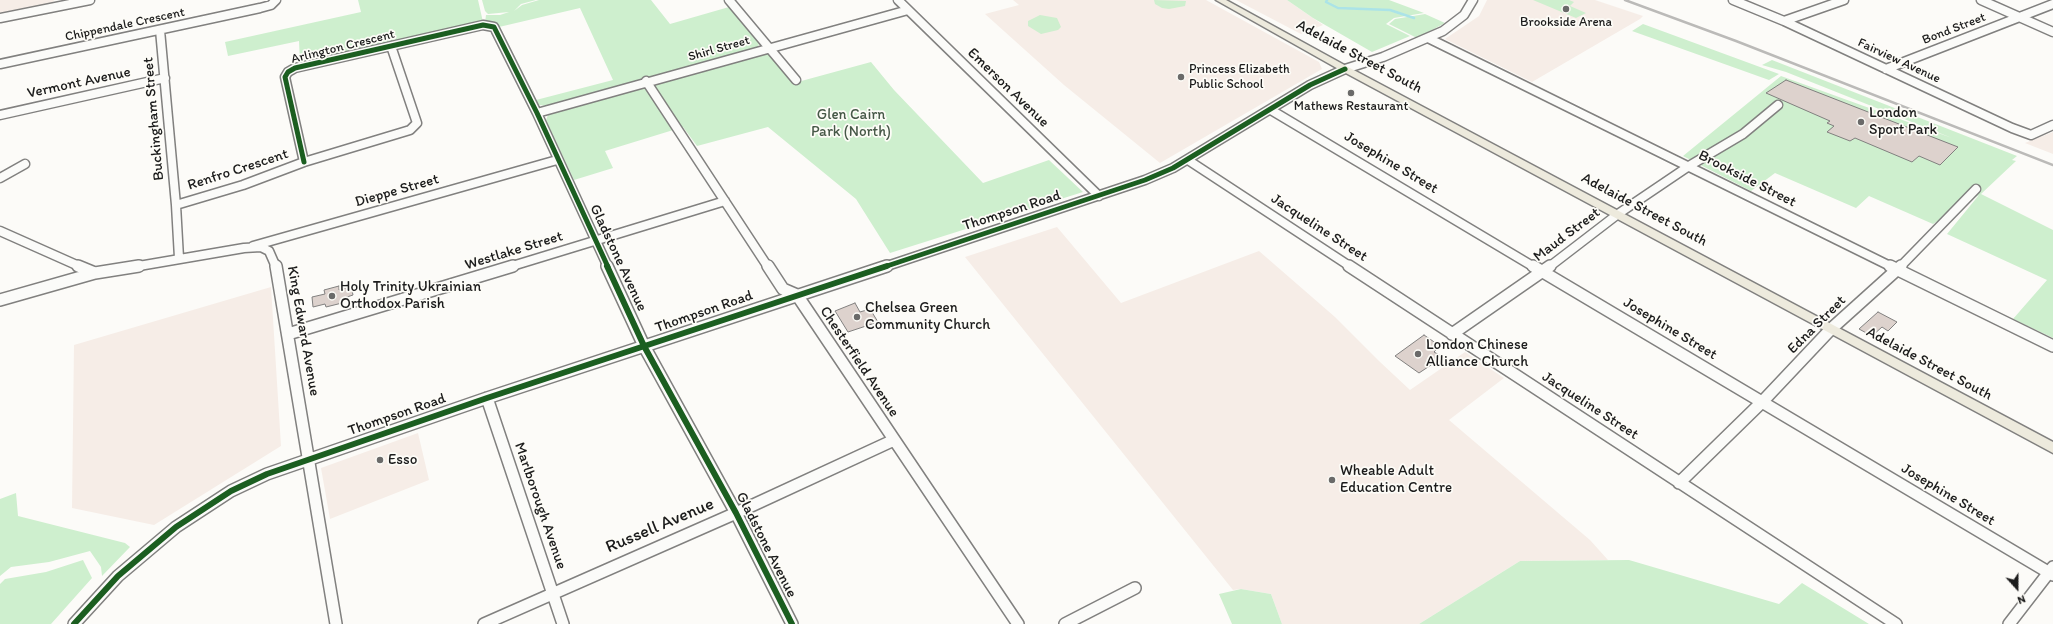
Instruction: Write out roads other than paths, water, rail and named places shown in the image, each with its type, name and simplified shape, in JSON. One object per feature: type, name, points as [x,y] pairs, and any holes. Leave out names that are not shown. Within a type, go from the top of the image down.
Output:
[{"type":"main road","name":"Adelaide Street South","points":[[1220,0],[1345,69],[2053,448]]},
{"type":"street","points":[[0,18],[90,0]]},
{"type":"street","name":"Chippendale Crescent","points":[[0,64],[260,8],[271,5],[276,0]]},
{"type":"street","points":[[729,0],[796,80]]},
{"type":"street","name":"Emerson Avenue","points":[[898,0],[1099,196]]},
{"type":"street","name":"Thompson Road","points":[[74,624],[118,576],[176,527],[231,491],[267,474],[487,398],[1099,196],[1173,168],[1310,85],[1345,69],[1383,57],[1442,31],[1464,14],[1473,0]]},
{"type":"street","name":"Fairview Avenue","points":[[1734,0],[1784,21],[2025,133],[2031,135],[2053,125]]},
{"type":"street","points":[[1784,21],[1844,0]]},
{"type":"street","points":[[1981,0],[2053,32]]},
{"type":"street","name":"Bond Street","points":[[1886,68],[2053,4]]},
{"type":"street","name":"Shirl Street","points":[[537,113],[646,81],[908,10]]},
{"type":"street","name":"Arlington Crescent","points":[[304,162],[285,78],[288,72],[295,68],[483,25],[494,27]]},
{"type":"street","name":"Gladstone Avenue","points":[[494,27],[537,113],[557,160],[644,346],[736,513],[792,624]]},
{"type":"street","name":"Buckingham Street","points":[[160,30],[176,205]]},
{"type":"street","name":"Brookside Street","points":[[1428,38],[2053,346]]},
{"type":"street","name":"Renfro Crescent","points":[[179,258],[176,205],[243,185],[304,162],[410,130],[417,123],[391,46]]},
{"type":"street","name":"Vermont Avenue","points":[[0,114],[165,78]]},
{"type":"street","name":"Chesterfield Avenue","points":[[646,81],[783,289],[797,295],[1018,624]]},
{"type":"street","name":"Maud Street","points":[[1452,334],[1543,271],[1618,214],[1688,166],[1743,134],[1778,105]]},
{"type":"street","name":"Josephine Street","points":[[1271,110],[2052,571]]},
{"type":"street","name":"Dieppe Street","points":[[244,248],[557,160]]},
{"type":"street","name":"Jacqueline Street","points":[[1188,160],[1896,624]]},
{"type":"street","points":[[0,178],[25,164]]},
{"type":"street","name":"Edna Street","points":[[1679,483],[1763,401],[1831,329],[1897,270],[1976,192],[1976,188]]},
{"type":"street","name":"Westlake Street","points":[[288,334],[725,202]]},
{"type":"street","points":[[0,231],[95,273]]},
{"type":"street","name":"King Edward Avenue","points":[[0,300],[95,273],[244,248],[261,247],[269,251],[275,262],[288,334],[336,624]]},
{"type":"street","name":"Marlborough Avenue","points":[[487,398],[563,624]]},
{"type":"street","name":"Russell Avenue","points":[[484,624],[736,513],[894,440]]},
{"type":"street","points":[[2009,624],[2052,571]]},
{"type":"street","points":[[1065,624],[1135,588]]},
{"type":"waterway","points":[[1327,0],[1326,2],[1338,8],[1390,10],[1414,18]]},
{"type":"railway","points":[[1625,0],[1736,41],[2053,165]]},
{"type":"place","name":"Brookside Arena","points":[[1566,9]]},
{"type":"place","name":"Princess Elizabeth Public School","points":[[1181,77]]},
{"type":"place","name":"Mathews Restaurant","points":[[1351,93]]},
{"type":"place","name":"London Sport Park","points":[[1861,122]]},
{"type":"place","name":"Holy Trinity Ukrainian Orthodox Parish","points":[[332,296]]},
{"type":"place","name":"Chelsea Green Community Church","points":[[857,317]]},
{"type":"place","name":"London Chinese Alliance Church","points":[[1418,354]]},
{"type":"place","name":"Esso","points":[[380,460]]},
{"type":"place","name":"Wheable Adult Education Centre","points":[[1332,480]]},
{"type":"park label","name":"Glen Cairn Park (North)","points":[[851,124]]}]
